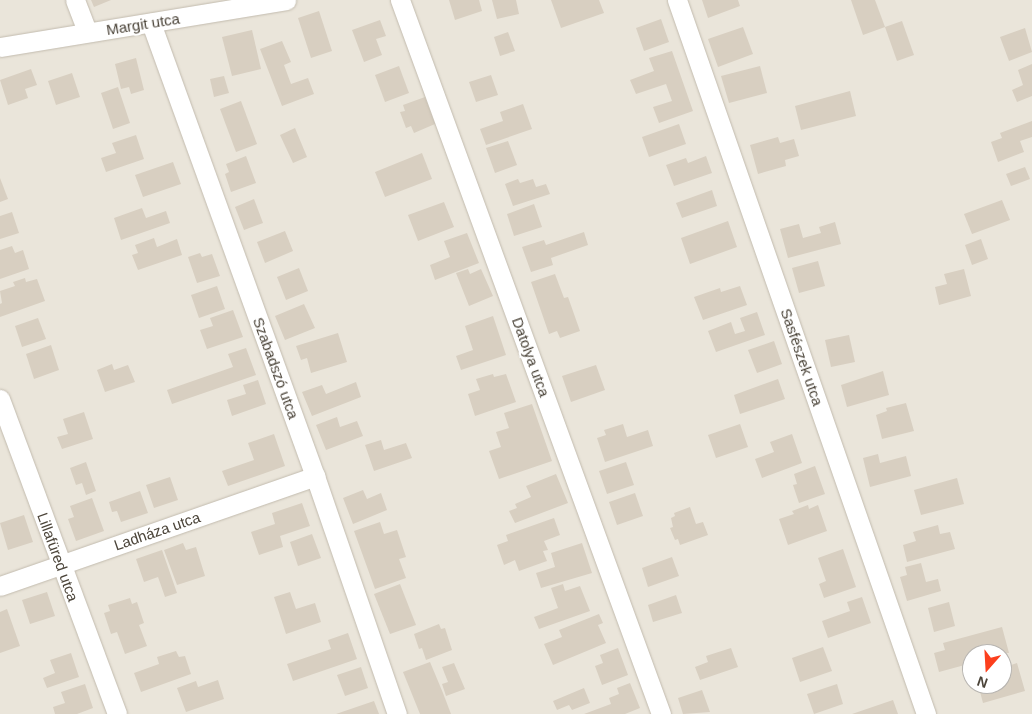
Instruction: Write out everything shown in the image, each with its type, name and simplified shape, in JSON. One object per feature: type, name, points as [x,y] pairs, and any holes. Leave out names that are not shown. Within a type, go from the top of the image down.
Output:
[{"type":"street","points":[[75,0],[87,32]]},
{"type":"street","name":"Datolya utca","points":[[400,0],[661,714]]},
{"type":"street","name":"Sasfészek utca","points":[[677,0],[926,714]]},
{"type":"street","name":"Margit utca","points":[[0,47],[280,1]]},
{"type":"street","name":"Szabadszó utca","points":[[151,23],[315,476],[397,714]]},
{"type":"street","name":"Lillafüred utca","points":[[0,399],[60,565],[117,714]]},
{"type":"street","name":"Ladháza utca","points":[[0,586],[315,476]]},
{"type":"shaded area","points":[[0,0],[1032,0],[1032,714],[0,714]]},
{"type":"building","points":[[91,0],[111,0],[94,7]]},
{"type":"building","points":[[449,0],[479,0],[482,11],[455,20]]},
{"type":"building","points":[[492,0],[516,0],[519,14],[497,19]]},
{"type":"building","points":[[551,0],[599,0],[604,13],[561,28]]},
{"type":"building","points":[[702,0],[738,0],[740,6],[708,18]]},
{"type":"building","points":[[851,0],[875,0],[885,27],[863,35]]},
{"type":"building","points":[[319,11],[332,51],[311,58],[298,18]]},
{"type":"building","points":[[661,19],[669,42],[644,51],[636,28]]},
{"type":"building","points":[[380,20],[386,36],[376,39],[382,55],[364,62],[352,30]]},
{"type":"building","points":[[902,21],[914,55],[897,61],[885,27]]},
{"type":"building","points":[[743,27],[753,54],[718,67],[708,39]]},
{"type":"building","points":[[1025,28],[1032,52],[1009,61],[1000,37]]},
{"type":"building","points":[[252,30],[261,69],[232,76],[222,37]]},
{"type":"building","points":[[508,32],[515,51],[500,56],[494,37]]},
{"type":"building","points":[[282,41],[291,62],[284,65],[291,84],[308,78],[314,94],[282,106],[260,49]]},
{"type":"building","points":[[672,51],[693,111],[659,123],[653,107],[672,101],[666,84],[636,94],[630,80],[654,71],[649,58]]},
{"type":"building","points":[[136,58],[144,90],[131,94],[129,87],[121,89],[115,64]]},
{"type":"building","points":[[1032,64],[1032,96],[1017,102],[1012,90],[1023,85],[1018,70]]},
{"type":"building","points":[[399,66],[409,93],[385,102],[375,75]]},
{"type":"building","points":[[760,66],[767,93],[729,103],[721,76]]},
{"type":"building","points":[[31,69],[37,85],[25,89],[28,98],[8,105],[0,80]]},
{"type":"building","points":[[72,73],[80,97],[56,105],[48,81]]},
{"type":"building","points":[[491,75],[498,95],[476,102],[469,82]]},
{"type":"building","points":[[224,76],[229,93],[214,97],[210,79]]},
{"type":"building","points":[[118,87],[130,123],[113,129],[101,93]]},
{"type":"building","points":[[850,91],[856,116],[801,130],[795,106]]},
{"type":"building","points":[[425,97],[435,124],[414,133],[411,126],[406,128],[400,112],[405,111],[403,105]]},
{"type":"building","points":[[241,101],[257,144],[236,152],[220,109]]},
{"type":"building","points":[[523,104],[532,129],[486,145],[480,129],[503,121],[500,112]]},
{"type":"building","points":[[1032,121],[1032,137],[1020,141],[1024,152],[998,162],[991,142],[1002,138],[1000,133]]},
{"type":"building","points":[[679,124],[686,144],[649,157],[642,137]]},
{"type":"building","points":[[295,128],[307,157],[293,163],[280,135]]},
{"type":"building","points":[[136,135],[144,159],[106,172],[101,158],[116,153],[112,143]]},
{"type":"building","points":[[778,137],[780,143],[794,139],[799,156],[785,160],[786,166],[758,174],[750,145]]},
{"type":"building","points":[[508,141],[517,165],[495,173],[486,148]]},
{"type":"building","points":[[422,153],[432,179],[385,197],[375,172]]},
{"type":"building","points":[[246,156],[256,183],[231,192],[225,174],[229,172],[226,164]]},
{"type":"building","points":[[706,156],[712,173],[674,186],[666,165],[686,158],[688,163]]},
{"type":"building","points":[[173,162],[181,184],[143,197],[135,175]]},
{"type":"building","points":[[1025,167],[1030,179],[1011,186],[1006,174]]},
{"type":"building","points":[[0,178],[8,199],[0,202]]},
{"type":"building","points":[[518,179],[520,183],[533,179],[536,187],[546,184],[550,194],[513,206],[505,184]]},
{"type":"building","points":[[712,190],[717,206],[682,218],[676,203]]},
{"type":"building","points":[[254,199],[263,223],[244,230],[235,207]]},
{"type":"building","points":[[1002,200],[1010,220],[972,234],[964,214]]},
{"type":"building","points":[[444,202],[454,227],[418,241],[408,215]]},
{"type":"building","points":[[534,204],[542,227],[514,236],[507,214]]},
{"type":"building","points":[[142,208],[146,218],[166,211],[170,223],[121,240],[114,218]]},
{"type":"building","points":[[12,212],[19,233],[0,239],[0,216]]},
{"type":"building","points":[[728,221],[737,247],[690,264],[681,238]]},
{"type":"building","points":[[835,222],[841,244],[788,258],[780,229],[799,224],[803,238],[821,233],[819,227]]},
{"type":"building","points":[[285,231],[293,251],[265,263],[257,242]]},
{"type":"building","points":[[584,232],[588,245],[551,258],[553,265],[531,272],[522,247],[544,240],[546,245]]},
{"type":"building","points":[[467,233],[479,263],[435,280],[430,265],[450,257],[444,241]]},
{"type":"building","points":[[154,238],[157,247],[177,239],[182,255],[138,270],[132,255],[138,253],[135,245]]},
{"type":"building","points":[[981,239],[988,259],[972,265],[965,245]]},
{"type":"building","points":[[12,246],[15,253],[23,250],[29,269],[0,279],[0,250]]},
{"type":"building","points":[[200,253],[202,257],[212,254],[220,276],[197,283],[188,257]]},
{"type":"building","points":[[818,261],[825,286],[799,293],[792,268]]},
{"type":"building","points":[[299,268],[308,291],[286,300],[277,277]]},
{"type":"building","points":[[468,269],[470,274],[481,269],[493,296],[469,306],[456,273]]},
{"type":"building","points":[[964,269],[971,296],[939,305],[935,287],[947,284],[944,274]]},
{"type":"building","points":[[555,274],[564,298],[568,297],[580,331],[560,338],[557,331],[549,334],[531,282]]},
{"type":"building","points":[[25,278],[26,282],[37,279],[45,301],[0,317],[0,304],[2,303],[0,291],[15,286],[13,282]]},
{"type":"building","points":[[217,286],[225,309],[199,318],[191,295]]},
{"type":"building","points":[[740,286],[747,305],[703,320],[694,297],[720,288],[721,292]]},
{"type":"building","points":[[304,304],[315,328],[285,340],[275,316]]},
{"type":"building","points":[[233,310],[243,337],[207,349],[200,330],[213,326],[210,318]]},
{"type":"building","points":[[757,312],[765,335],[716,352],[708,331],[731,322],[735,334],[745,331],[740,318]]},
{"type":"building","points":[[493,316],[506,355],[461,370],[456,356],[473,350],[465,326]]},
{"type":"building","points":[[38,318],[46,339],[22,347],[15,326]]},
{"type":"building","points":[[338,333],[347,362],[311,373],[307,358],[301,360],[296,346]]},
{"type":"building","points":[[849,335],[855,362],[831,367],[825,340]]},
{"type":"building","points":[[774,341],[782,364],[757,373],[748,350]]},
{"type":"building","points":[[51,345],[59,370],[34,379],[26,354]]},
{"type":"building","points":[[246,348],[256,375],[172,404],[167,390],[233,367],[228,354]]},
{"type":"building","points":[[112,364],[114,370],[128,365],[135,382],[105,392],[97,370]]},
{"type":"building","points":[[596,365],[605,390],[571,402],[562,376]]},
{"type":"building","points":[[883,371],[889,395],[847,407],[841,385]]},
{"type":"building","points":[[493,374],[494,377],[506,374],[516,402],[475,416],[468,394],[480,390],[476,379]]},
{"type":"building","points":[[778,379],[785,399],[740,414],[734,395]]},
{"type":"building","points":[[258,380],[266,404],[232,416],[227,400],[246,394],[243,385]]},
{"type":"building","points":[[356,382],[361,397],[312,416],[302,392],[322,385],[326,394]]},
{"type":"building","points":[[906,403],[914,431],[882,439],[876,415],[887,411],[886,408]]},
{"type":"building","points":[[532,404],[552,461],[499,479],[489,451],[501,447],[496,432],[509,428],[504,413]]},
{"type":"building","points":[[84,412],[93,439],[62,449],[57,437],[68,434],[63,419]]},
{"type":"building","points":[[337,417],[340,427],[357,421],[363,436],[326,450],[316,425]]},
{"type":"building","points":[[623,424],[627,437],[648,430],[653,446],[605,462],[597,438],[606,435],[604,430]]},
{"type":"building","points":[[740,424],[748,447],[716,458],[708,435]]},
{"type":"building","points":[[274,434],[285,466],[228,486],[222,471],[254,460],[248,443]]},
{"type":"building","points":[[792,434],[802,463],[762,478],[755,459],[774,452],[770,442]]},
{"type":"building","points":[[381,440],[384,450],[406,443],[412,458],[374,471],[365,445]]},
{"type":"building","points":[[878,454],[880,463],[906,456],[911,476],[870,487],[863,458]]},
{"type":"building","points":[[86,462],[96,491],[86,495],[82,483],[76,485],[70,468]]},
{"type":"building","points":[[626,462],[634,485],[607,494],[599,471]]},
{"type":"building","points":[[815,466],[825,494],[799,503],[793,485],[797,484],[794,474]]},
{"type":"building","points":[[556,474],[568,503],[515,523],[509,511],[517,508],[515,504],[531,497],[526,486]]},
{"type":"building","points":[[170,477],[178,500],[154,508],[146,485]]},
{"type":"building","points":[[957,478],[964,504],[921,515],[914,490]]},
{"type":"building","points":[[363,490],[367,499],[381,493],[387,510],[353,524],[343,498]]},
{"type":"building","points":[[140,491],[148,513],[121,522],[117,511],[112,512],[109,502]]},
{"type":"building","points":[[635,493],[643,516],[617,525],[609,502]]},
{"type":"building","points":[[92,498],[104,531],[76,541],[68,519],[74,517],[70,506]]},
{"type":"building","points":[[302,503],[310,526],[280,536],[283,547],[259,555],[251,532],[275,524],[272,513]]},
{"type":"building","points":[[808,505],[809,509],[818,505],[827,531],[788,545],[779,519],[794,514],[792,511]]},
{"type":"building","points":[[690,507],[696,524],[703,522],[708,535],[680,545],[678,539],[675,540],[670,528],[673,527],[671,518],[675,516],[674,513]]},
{"type":"building","points":[[24,515],[33,542],[8,550],[0,523]]},
{"type":"building","points":[[554,518],[560,535],[544,541],[548,550],[543,551],[547,561],[519,571],[515,560],[504,565],[497,545],[508,541],[506,535]]},
{"type":"building","points":[[380,522],[384,534],[397,530],[406,557],[399,559],[406,578],[375,589],[354,531]]},
{"type":"building","points":[[938,525],[940,534],[950,532],[955,549],[907,562],[903,545],[916,541],[913,532]]},
{"type":"building","points":[[312,534],[321,558],[298,566],[290,542]]},
{"type":"building","points":[[183,543],[186,550],[196,547],[205,576],[177,585],[164,550]]},
{"type":"building","points":[[582,543],[592,573],[541,588],[536,573],[555,567],[551,553]]},
{"type":"building","points":[[843,549],[856,587],[824,598],[819,584],[826,581],[818,558]]},
{"type":"building","points":[[162,550],[177,593],[165,597],[158,577],[144,582],[136,559]]},
{"type":"building","points":[[672,557],[679,576],[648,587],[642,568]]},
{"type":"building","points":[[921,563],[926,582],[938,579],[941,591],[907,601],[900,577],[907,575],[905,567]]},
{"type":"building","points":[[400,584],[416,625],[390,634],[374,594]]},
{"type":"building","points":[[563,584],[565,591],[580,586],[590,611],[539,629],[534,617],[558,608],[551,588]]},
{"type":"building","points":[[47,592],[55,616],[30,624],[22,600]]},
{"type":"building","points":[[290,592],[296,609],[315,603],[321,622],[286,634],[274,597]]},
{"type":"building","points":[[676,595],[682,613],[653,622],[648,605]]},
{"type":"building","points":[[862,597],[871,623],[828,638],[822,621],[850,611],[847,602]]},
{"type":"building","points":[[130,598],[132,604],[137,602],[144,623],[139,625],[147,646],[125,654],[117,632],[111,634],[104,613],[110,611],[108,605]]},
{"type":"building","points":[[949,602],[955,626],[934,632],[928,608]]},
{"type":"building","points":[[7,609],[20,646],[0,653],[0,612]]},
{"type":"building","points":[[599,614],[603,623],[598,625],[606,643],[553,665],[544,644],[562,637],[559,630]]},
{"type":"building","points":[[439,624],[441,629],[445,628],[452,650],[426,660],[422,648],[419,649],[414,634]]},
{"type":"building","points":[[1002,627],[1007,644],[962,644],[962,666],[939,672],[934,653],[945,650],[943,643]]},
{"type":"building","points":[[348,633],[357,659],[293,681],[287,664],[331,649],[328,640]]},
{"type":"building","points":[[823,647],[832,671],[800,682],[792,658]]},
{"type":"building","points":[[618,648],[628,675],[602,685],[595,666],[603,663],[600,655]]},
{"type":"building","points":[[731,648],[738,667],[700,680],[695,667],[708,662],[706,656]]},
{"type":"building","points":[[176,651],[179,657],[185,656],[191,674],[141,692],[134,673],[159,664],[157,657]]},
{"type":"building","points":[[71,653],[79,677],[47,688],[43,678],[55,673],[50,660]]},
{"type":"building","points":[[430,662],[451,714],[420,714],[403,672]]},
{"type":"building","points":[[454,663],[465,689],[446,696],[442,684],[448,682],[442,667]]},
{"type":"building","points":[[1017,663],[1025,691],[983,703],[981,694],[1012,694],[1012,665]]},
{"type":"building","points":[[361,667],[368,688],[345,696],[337,675]]},
{"type":"building","points":[[218,680],[224,699],[186,712],[177,688],[196,681],[198,687]]},
{"type":"building","points":[[630,683],[640,708],[625,714],[584,714],[611,704],[609,698],[619,694],[617,688]]},
{"type":"building","points":[[85,684],[93,708],[77,714],[55,714],[53,707],[65,703],[61,692]]},
{"type":"building","points":[[837,684],[843,704],[814,714],[807,694]]},
{"type":"building","points":[[584,688],[590,703],[572,710],[569,705],[557,710],[553,701]]},
{"type":"building","points":[[702,690],[710,712],[683,714],[678,698]]},
{"type":"building","points":[[893,700],[898,714],[852,714]]},
{"type":"building","points":[[374,701],[379,714],[336,714]]}]
